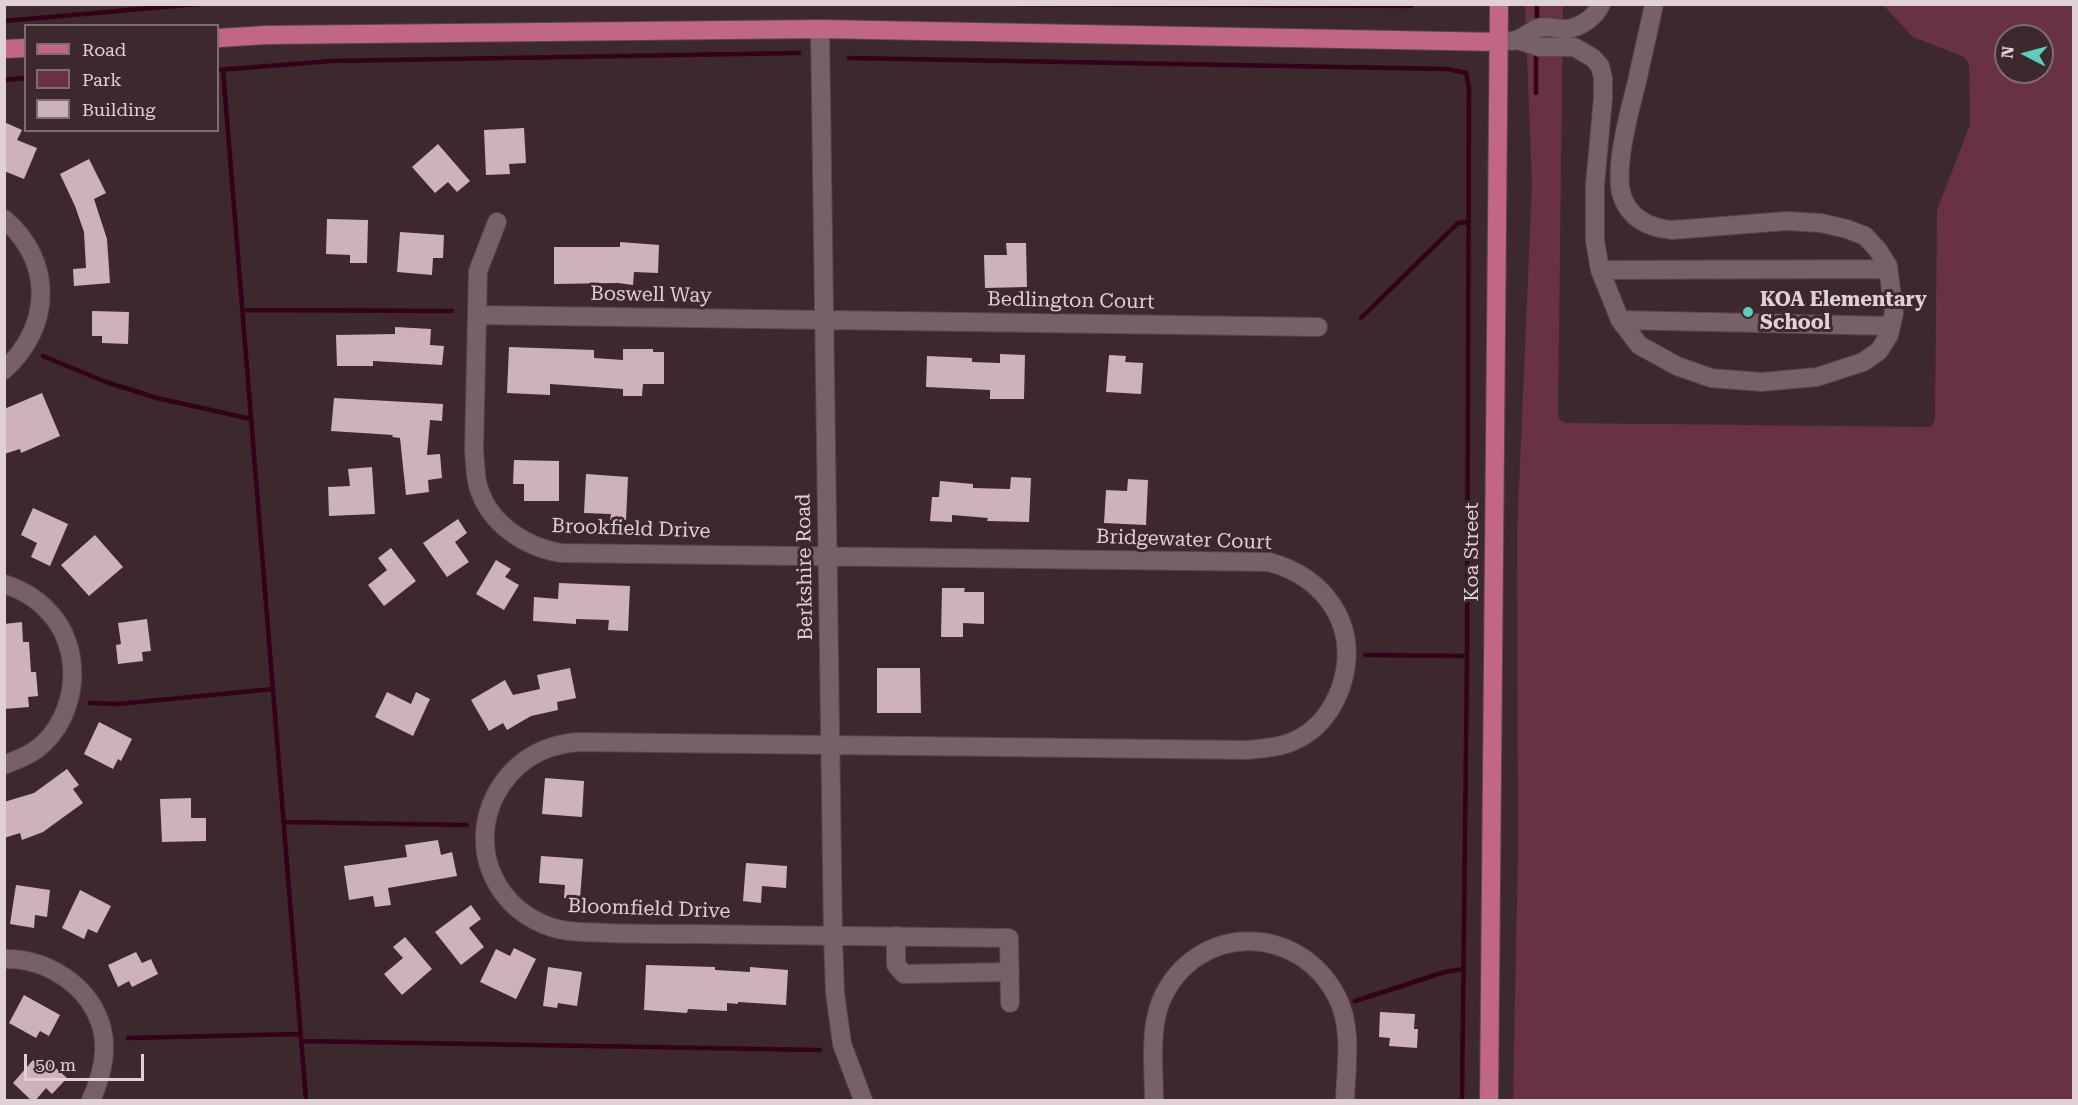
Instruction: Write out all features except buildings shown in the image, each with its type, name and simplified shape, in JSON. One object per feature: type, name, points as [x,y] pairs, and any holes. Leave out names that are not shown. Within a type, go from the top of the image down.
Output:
[{"type":"main road","name":"Koa Street","points":[[1490,1101],[1499,4]]},
{"type":"main road","points":[[219,38],[267,35],[820,29],[1498,42]]},
{"type":"main road","points":[[4,49],[24,48]]},
{"type":"street","points":[[1498,42],[1518,40],[1540,28],[1567,29],[1587,21],[1599,11],[1601,4]]},
{"type":"street","points":[[1518,40],[1539,47],[1574,47],[1593,58],[1600,66],[1603,78],[1603,98],[1594,185],[1595,241],[1600,270],[1620,320],[1639,345],[1677,366],[1711,378],[1761,381],[1817,377],[1863,362],[1879,351],[1889,335],[1894,313],[1888,269],[1878,250],[1865,236],[1821,223],[1786,221],[1672,230],[1656,229],[1642,222],[1629,210],[1622,194],[1620,169],[1625,134],[1654,4]]},
{"type":"street","name":"Berkshire Road","points":[[820,29],[832,935],[835,993],[843,1044],[863,1101]]},
{"type":"street","points":[[4,219],[22,237],[29,248],[38,268],[41,289],[40,310],[34,331],[24,349],[4,370]]},
{"type":"street","name":"Brookfield Drive","points":[[497,222],[478,271],[474,449],[479,488],[494,515],[518,538],[561,553],[827,555]]},
{"type":"street","points":[[1600,270],[1888,269]]},
{"type":"street","name":"Boswell Way","points":[[478,315],[823,320]]},
{"type":"street","name":"Bedlington Court","points":[[823,320],[1318,327]]},
{"type":"street","points":[[1620,320],[1891,326]]},
{"type":"street","name":"Bridgewater Court","points":[[827,555],[1269,562],[1298,573],[1327,597],[1344,630],[1347,649],[1346,670],[1340,692],[1331,709],[1318,726],[1304,736],[1273,748],[1248,750],[830,745]]},
{"type":"street","points":[[4,584],[32,597],[48,610],[65,639],[72,657],[69,703],[62,721],[37,749],[4,765]]},
{"type":"street","name":"Bloomfield Drive","points":[[830,745],[578,742],[555,746],[527,758],[506,777],[493,801],[488,816],[485,849],[495,883],[510,903],[532,919],[558,930],[647,934],[1010,938],[1010,972]]},
{"type":"street","points":[[896,936],[896,965],[904,974],[1010,972],[1010,1003]]},
{"type":"street","points":[[1154,1101],[1155,1024],[1161,1001],[1177,975],[1199,956],[1227,943],[1246,941],[1265,942],[1300,956],[1326,979],[1338,998],[1346,1030],[1345,1101]]},
{"type":"street","points":[[4,959],[32,961],[61,974],[77,987],[89,1002],[100,1024],[104,1044],[99,1082],[91,1101]]},
{"type":"green space","points":[[1525,5],[1563,5],[1558,416],[1560,420],[1566,423],[1929,427],[1935,420],[1937,210],[1970,125],[1969,64],[1964,57],[1913,37],[1883,5],[2073,5],[2073,1100],[1513,1100],[1518,851],[1517,534],[1532,184]]},
{"type":"waterway","points":[[4,21],[198,4]]},
{"type":"waterway","points":[[1019,4],[1411,6]]},
{"type":"waterway","points":[[1537,4],[1537,19]]},
{"type":"waterway","points":[[219,70],[331,61],[799,53]]},
{"type":"waterway","points":[[1536,53],[1536,93]]},
{"type":"waterway","points":[[849,58],[1448,69],[1466,73],[1469,88],[1467,656],[1462,1100]]},
{"type":"waterway","points":[[223,70],[306,1100]]},
{"type":"waterway","points":[[4,80],[24,78]]},
{"type":"waterway","points":[[1361,318],[1458,223],[1469,222]]},
{"type":"waterway","points":[[242,310],[452,311]]},
{"type":"waterway","points":[[43,356],[106,382],[157,398],[251,419]]},
{"type":"waterway","points":[[1365,655],[1467,656]]},
{"type":"waterway","points":[[90,703],[118,704],[273,689]]},
{"type":"waterway","points":[[283,822],[467,825]]},
{"type":"waterway","points":[[1355,1001],[1445,972],[1463,969]]},
{"type":"waterway","points":[[128,1038],[300,1034]]},
{"type":"waterway","points":[[301,1041],[820,1050]]},
{"type":"place","name":"KOA Elementary School","points":[[1748,312]]}]
